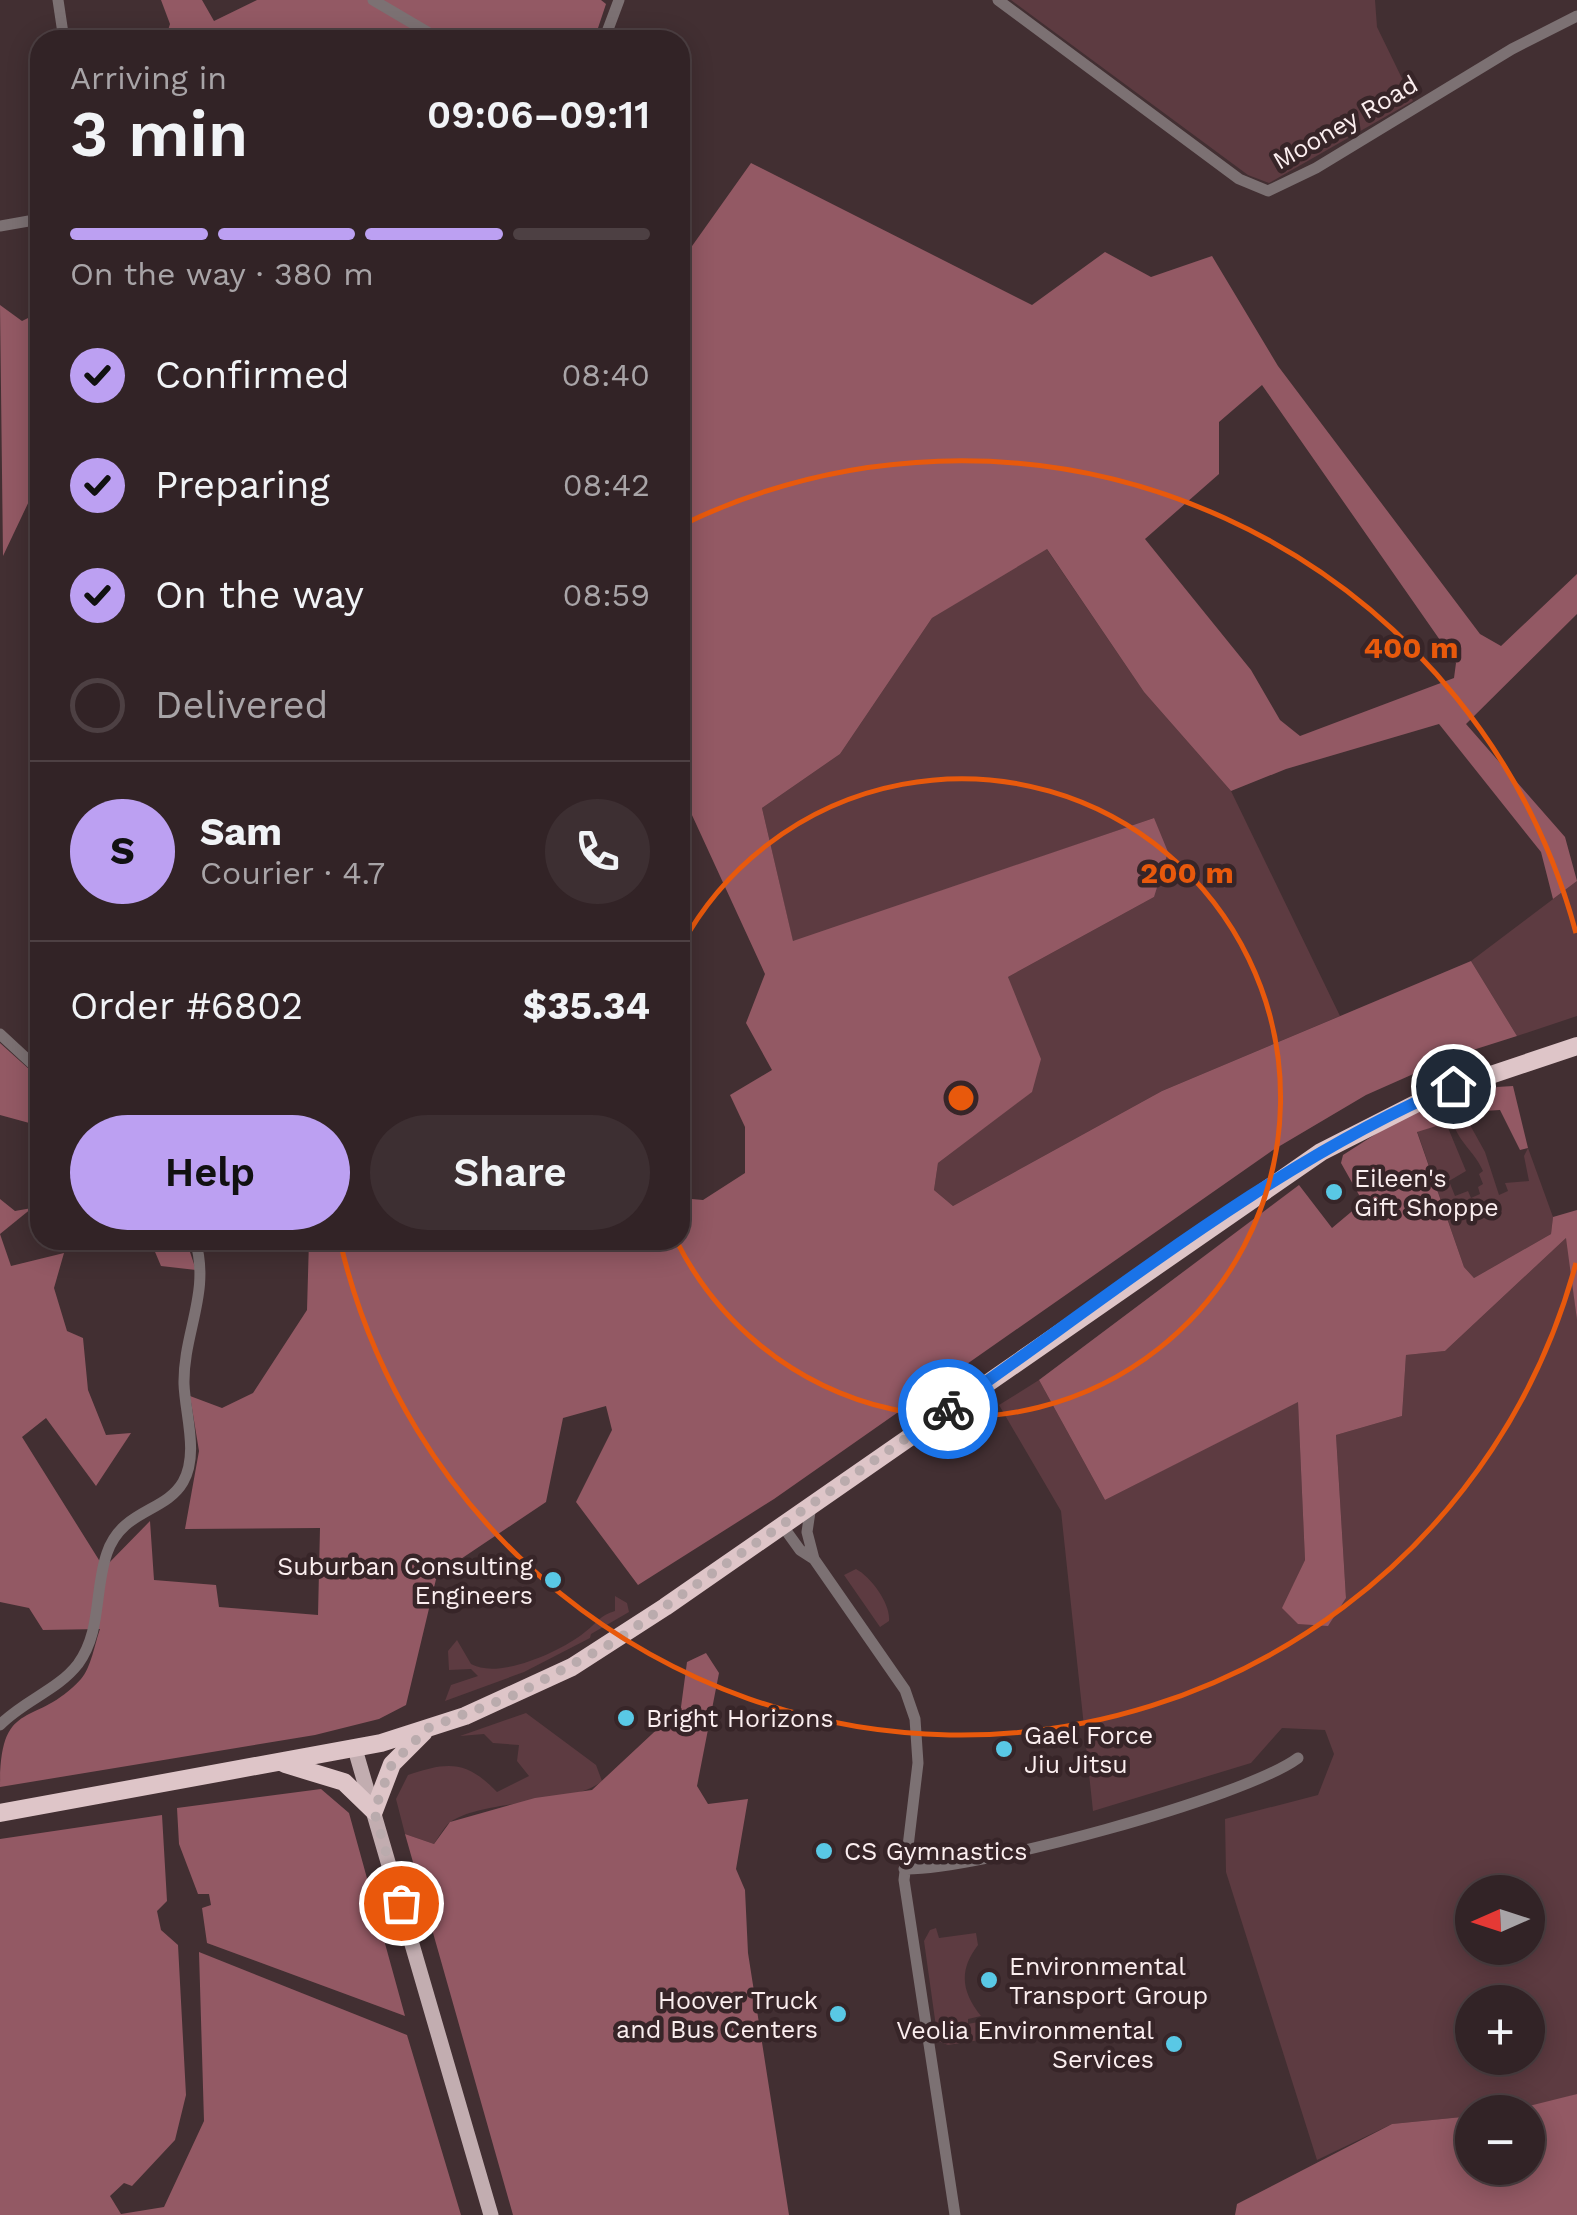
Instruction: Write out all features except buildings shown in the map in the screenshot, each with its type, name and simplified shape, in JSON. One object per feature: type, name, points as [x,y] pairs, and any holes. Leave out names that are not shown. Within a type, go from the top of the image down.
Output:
[{"type":"highway","points":[[0,1813],[355,1749],[428,1728],[572,1667],[1320,1152],[1437,1093],[1577,1046]]},
{"type":"highway","points":[[283,1763],[344,1782],[374,1811],[392,1764],[428,1728]]},
{"type":"main road","points":[[355,1749],[491,2215]]},
{"type":"street","points":[[58,0],[62,30]]},
{"type":"street","points":[[373,0],[424,30]]},
{"type":"street","points":[[608,30],[619,0]]},
{"type":"street","name":"Mooney Road","points":[[998,0],[1239,179],[1265,190],[1286,184],[1503,54],[1577,16]]},
{"type":"street","points":[[0,226],[30,221]]},
{"type":"street","points":[[0,1034],[30,1061]]},
{"type":"street","points":[[0,1725],[67,1676],[80,1661],[92,1639],[102,1571],[115,1535],[140,1512],[176,1492],[186,1476],[190,1448],[184,1373],[201,1290],[196,1250]]},
{"type":"street","points":[[811,1505],[807,1532],[814,1559],[892,1670],[913,1710],[919,1755],[904,1870],[954,2215]]},
{"type":"street","points":[[782,1525],[800,1550],[814,1559]]},
{"type":"street","points":[[904,1870],[940,1868],[1088,1832],[1257,1782],[1298,1758]]},
{"type":"shaded area","points":[[161,0],[202,0],[214,21],[257,0],[601,0],[606,4],[597,30],[168,30],[170,24]]},
{"type":"shaded area","points":[[1011,0],[1375,0],[1377,27],[1413,101],[1269,183],[1248,175]]},
{"type":"shaded area","points":[[751,163],[1032,305],[1105,252],[1151,277],[1212,256],[1278,366],[1480,634],[1501,646],[1577,574],[1577,614],[1466,724],[1565,837],[1577,881],[1553,899],[1541,852],[1439,724],[1286,769],[1231,791],[1144,692],[1047,549],[932,618],[840,754],[762,808],[793,941],[1154,818],[1168,852],[1154,897],[1008,977],[1041,1059],[1032,1092],[938,1163],[934,1190],[953,1206],[1162,1091],[1471,961],[1517,1036],[1454,1056],[1366,1095],[1273,1150],[774,1499],[638,1585],[576,1502],[612,1430],[606,1406],[563,1418],[546,1502],[437,1575],[406,1705],[379,1719],[315,1735],[0,1787],[6,1738],[13,1726],[64,1695],[81,1679],[100,1629],[43,1630],[29,1608],[0,1602],[0,1234],[11,1266],[64,1253],[54,1288],[67,1331],[83,1338],[88,1390],[106,1435],[131,1433],[96,1486],[46,1418],[22,1437],[104,1568],[150,1521],[154,1580],[216,1585],[219,1607],[318,1615],[320,1528],[185,1529],[199,1451],[190,1396],[222,1408],[253,1393],[307,1310],[309,1250],[690,1250],[690,1199],[703,1200],[745,1173],[745,1127],[730,1095],[772,1070],[746,1023],[765,974],[690,811],[690,249]],"holes":[[[1262,385],[1456,663],[1454,678],[1300,736],[1280,720],[1251,670],[1145,539],[1219,474],[1219,422]]]},
{"type":"shaded area","points":[[0,305],[22,321],[30,317],[30,499],[3,556]]},
{"type":"shaded area","points":[[1046,548],[1144,692],[1231,791],[1340,1016],[1162,1091],[953,1206],[934,1190],[938,1163],[1031,1092],[1008,977],[1154,897],[1154,818],[793,942],[762,808],[840,754],[932,618]]},
{"type":"shaded area","points":[[1577,881],[1577,1016],[1517,1036],[1471,961]]},
{"type":"shaded area","points":[[0,1043],[30,1070],[30,1123],[0,1115]]},
{"type":"shaded area","points":[[1513,1086],[1528,1148],[1520,1150],[1500,1110],[1483,1111],[1478,1098],[1497,1087]]},
{"type":"shaded area","points":[[1438,1102],[1446,1123],[1417,1132],[1464,1267],[1474,1278],[1551,1234],[1553,1217],[1577,1210],[1577,1320],[1566,1238],[1445,1351],[1406,1355],[1402,1416],[1336,1435],[1346,1598],[1328,1626],[1298,1624],[1282,1608],[1305,1560],[1298,1402],[1105,1500],[1039,1380],[1299,1185],[1332,1228],[1363,1202],[1341,1163],[1343,1155],[1410,1112]]},
{"type":"shaded area","points":[[1465,1116],[1485,1152],[1499,1195],[1508,1191],[1505,1183],[1529,1181],[1524,1156],[1528,1148],[1553,1217],[1551,1234],[1474,1278],[1464,1267],[1417,1131],[1446,1123],[1466,1171],[1449,1181],[1455,1196],[1468,1191],[1471,1198],[1480,1194],[1478,1187],[1483,1184],[1479,1174],[1483,1171],[1452,1119]]},
{"type":"shaded area","points":[[0,1199],[15,1211],[30,1208],[0,1234]]},
{"type":"shaded area","points":[[1567,1237],[1577,1320],[1577,2094],[1545,2104],[1545,2095],[1455,2095],[1455,2118],[1392,2124],[1317,2160],[1226,1872],[1225,1819],[1318,1795],[1334,1754],[1325,1730],[1282,1728],[1251,1763],[1093,1811],[1061,1511],[999,1405],[1039,1380],[1105,1500],[1298,1401],[1305,1560],[1283,1608],[1346,1598],[1336,1435],[1402,1416],[1406,1355],[1445,1351]]},
{"type":"shaded area","points":[[154,1250],[189,1250],[196,1270],[161,1266]]},
{"type":"shaded area","points":[[856,1569],[874,1584],[887,1607],[889,1621],[880,1627],[844,1575]]},
{"type":"shaded area","points":[[615,1596],[627,1603],[629,1612],[590,1638],[524,1672],[445,1701],[451,1685],[478,1676],[471,1669],[449,1670],[448,1651],[457,1640],[471,1664],[483,1668],[513,1666],[546,1655],[575,1639],[615,1611]]},
{"type":"shaded area","points":[[706,1653],[719,1673],[697,1786],[708,1804],[748,1799],[736,1869],[745,1890],[748,1953],[789,2215],[513,2215],[405,1834],[434,1844],[450,1822],[535,1798],[592,1790],[681,1707],[687,1662]]},
{"type":"shaded area","points":[[526,1713],[596,1765],[602,1781],[571,1794],[462,1816],[448,1824],[434,1844],[405,1834],[396,1799],[408,1775],[435,1767],[457,1767],[476,1774],[497,1792],[529,1776],[517,1761],[519,1745],[493,1743],[484,1734],[460,1736]]},
{"type":"shaded area","points":[[321,1789],[349,1813],[405,2016],[207,1943],[202,1908],[211,1905],[209,1894],[198,1894],[179,1844],[177,1808]]},
{"type":"shaded area","points":[[162,1815],[167,1901],[157,1911],[161,1930],[178,1945],[186,2095],[175,2140],[132,2186],[124,2183],[110,2196],[121,2214],[164,2207],[204,2121],[199,1952],[407,2035],[461,2215],[0,2215],[0,1839]]},
{"type":"shaded area","points":[[936,1928],[939,1938],[976,1933],[978,1945],[967,1964],[965,1981],[981,2016],[968,2019],[968,2024],[983,2021],[986,2039],[948,2045],[938,2041],[924,1941],[930,1930]]},
{"type":"shaded area","points":[[1577,2094],[1577,2215],[1235,2215],[1237,2204],[1392,2124],[1455,2118],[1455,2185],[1545,2185],[1545,2102]]},
{"type":"way so far","points":[[401,1903],[374,1811],[388,1770],[428,1728],[517,1694],[614,1642],[948,1409]]},
{"type":"place","name":"Eileen's Gift Shoppe","points":[[1334,1192]]},
{"type":"place","name":"Suburban Consulting Engineers","points":[[553,1580]]},
{"type":"place","name":"Bright Horizons","points":[[626,1718]]},
{"type":"place","name":"Gael Force Jiu Jitsu","points":[[1004,1749]]},
{"type":"place","name":"CS Gymnastics","points":[[824,1851]]},
{"type":"place","name":"Environmental Transport Group","points":[[989,1980]]},
{"type":"place","name":"Hoover Truck and Bus Centers","points":[[838,2014]]},
{"type":"place","name":"Veolia Environmental Services","points":[[1174,2044]]},
{"type":"route","points":[[948,1409],[1301,1164],[1374,1122],[1453,1086]]}]
